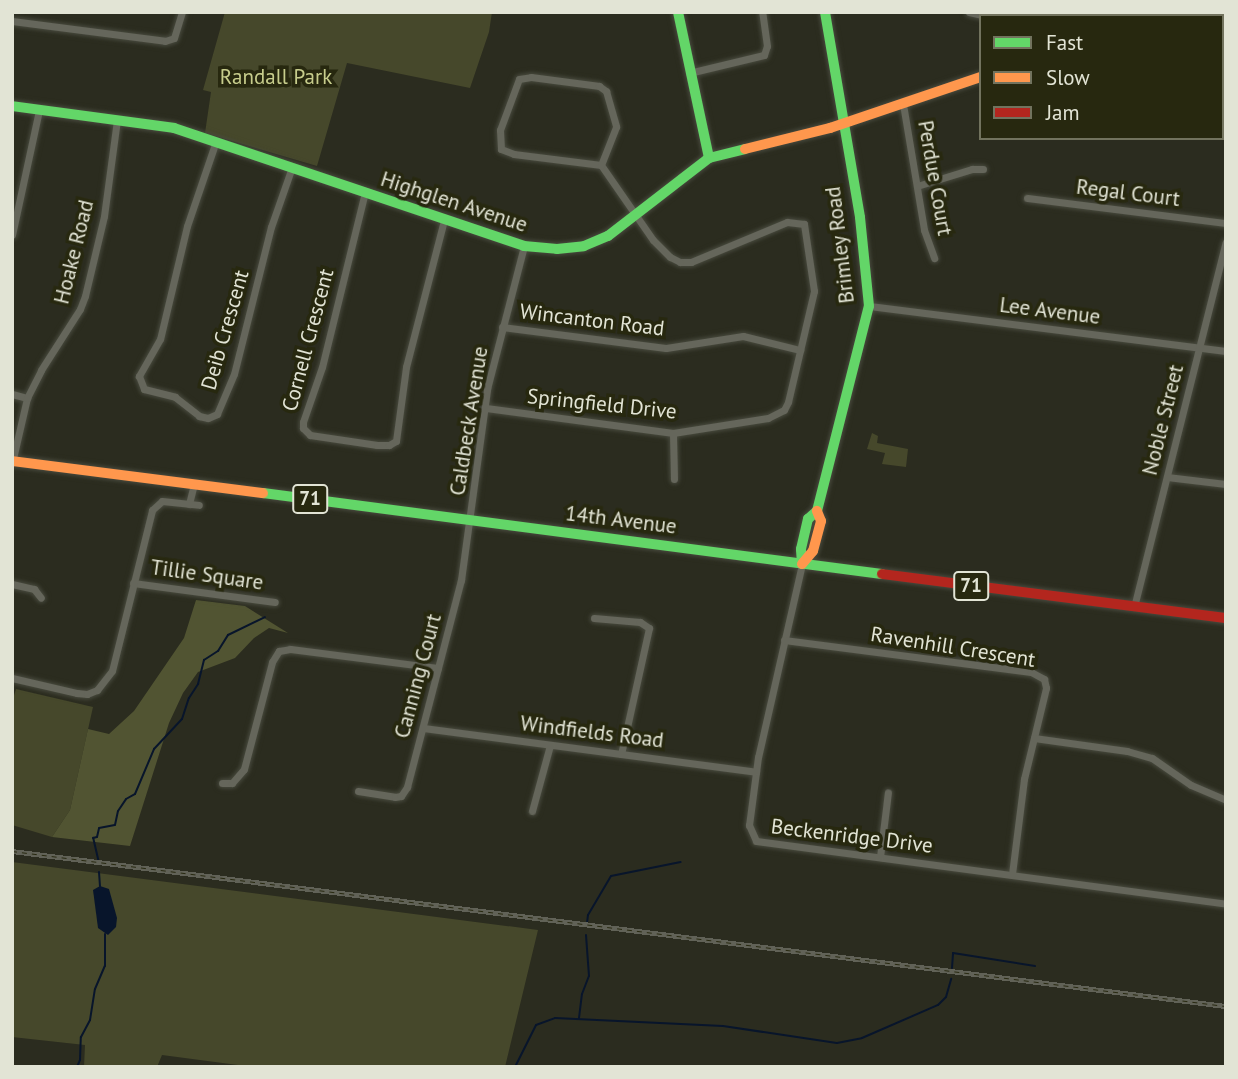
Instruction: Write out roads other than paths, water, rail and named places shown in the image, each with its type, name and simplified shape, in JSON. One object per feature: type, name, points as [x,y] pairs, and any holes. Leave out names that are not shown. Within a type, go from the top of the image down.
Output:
[{"type":"main road","points":[[678,12],[709,158]]},
{"type":"main road","name":"Brimley Road","points":[[802,564],[801,549],[808,519],[817,511],[869,306],[860,217],[825,12]]},
{"type":"main road","name":"Highglen Avenue","points":[[12,106],[174,128],[524,246],[557,250],[584,246],[608,236],[709,158],[842,124],[979,78]]},
{"type":"main road","name":"14th Avenue","points":[[12,462],[1226,618]]},
{"type":"street","points":[[12,21],[165,41],[174,38],[182,12]]},
{"type":"street","points":[[689,73],[764,55],[767,46],[762,12]]},
{"type":"street","points":[[601,165],[616,127],[606,91],[599,86],[531,77],[519,79],[500,130],[501,149],[514,154],[601,165],[635,216]]},
{"type":"street","name":"Perdue Court","points":[[903,104],[925,230],[934,258]]},
{"type":"street","points":[[12,235],[39,110]]},
{"type":"street","name":"Hoake Road","points":[[12,462],[27,398],[85,296],[104,216],[117,120]]},
{"type":"street","name":"Deib Crescent","points":[[216,141],[187,226],[159,339],[139,376],[145,389],[175,397],[199,415],[208,418],[217,414],[234,374],[271,227],[292,167]]},
{"type":"street","points":[[917,186],[972,169],[983,169]]},
{"type":"street","points":[[12,192],[22,194]]},
{"type":"street","name":"Cornell Crescent","points":[[365,192],[322,366],[303,422],[303,428],[310,435],[384,445],[396,441],[405,367],[444,220]]},
{"type":"street","name":"Regal Court","points":[[1027,198],[1226,223]]},
{"type":"street","name":"Springfield Drive","points":[[486,408],[673,433],[776,416],[788,402],[814,291],[804,224],[787,222],[686,263],[665,254],[635,216]]},
{"type":"street","name":"Noble Street","points":[[1134,607],[1226,242]]},
{"type":"street","name":"Caldbeck Avenue","points":[[471,521],[487,389],[524,246]]},
{"type":"street","name":"Lee Avenue","points":[[869,306],[1226,351]]},
{"type":"street","name":"Wincanton Road","points":[[502,327],[666,348],[743,336],[800,349]]},
{"type":"street","points":[[12,394],[27,398]]},
{"type":"street","points":[[673,433],[674,479]]},
{"type":"street","points":[[1167,477],[1226,484]]},
{"type":"street","points":[[189,504],[194,484]]},
{"type":"street","name":"Tillie Square","points":[[12,678],[77,693],[92,693],[97,690],[112,671],[155,505],[162,501],[199,505]]},
{"type":"street","name":"Canning Court","points":[[358,791],[395,797],[405,792],[461,580],[471,521]]},
{"type":"street","name":"Beckenridge Drive","points":[[802,564],[756,772],[749,825],[755,841],[1226,904]]},
{"type":"street","name":"Tillie Square","points":[[133,583],[275,602]]},
{"type":"street","points":[[12,584],[34,589],[41,598]]},
{"type":"street","points":[[594,618],[640,622],[649,628],[621,754]]},
{"type":"street","name":"Ravenhill Crescent","points":[[784,640],[1038,674],[1046,683],[1022,789],[1012,874]]},
{"type":"street","points":[[222,783],[232,783],[244,769],[270,668],[278,651],[290,649],[438,668]]},
{"type":"street","name":"Windfields Road","points":[[423,728],[756,772]]},
{"type":"street","points":[[1034,738],[1127,751],[1152,758],[1191,785],[1226,800]]},
{"type":"street","points":[[533,811],[550,745]]},
{"type":"street","points":[[880,857],[888,792]]},
{"type":"water","points":[[100,886],[109,889],[117,918],[116,927],[108,935],[98,928],[93,890]]},
{"type":"waterway","points":[[99,863],[93,838],[97,837],[99,828],[115,825],[118,811],[126,799],[135,794],[154,749],[182,719],[189,698],[198,684],[204,660],[218,651],[228,635],[265,617]]},
{"type":"waterway","points":[[587,923],[588,915],[611,876],[681,862]]},
{"type":"waterway","points":[[99,872],[100,886]]},
{"type":"waterway","points":[[77,1067],[81,1037],[90,1020],[95,989],[105,966],[105,934]]},
{"type":"waterway","points":[[579,1018],[582,994],[589,976],[586,935]]},
{"type":"waterway","points":[[952,968],[953,953],[1035,966]]},
{"type":"waterway","points":[[515,1067],[536,1025],[555,1018],[723,1026],[837,1043],[862,1038],[938,1005],[946,997],[951,979]]},
{"type":"railway","points":[[12,851],[1226,1006]]},
{"type":"park label","name":"Randall Park","points":[[276,77]]}]
